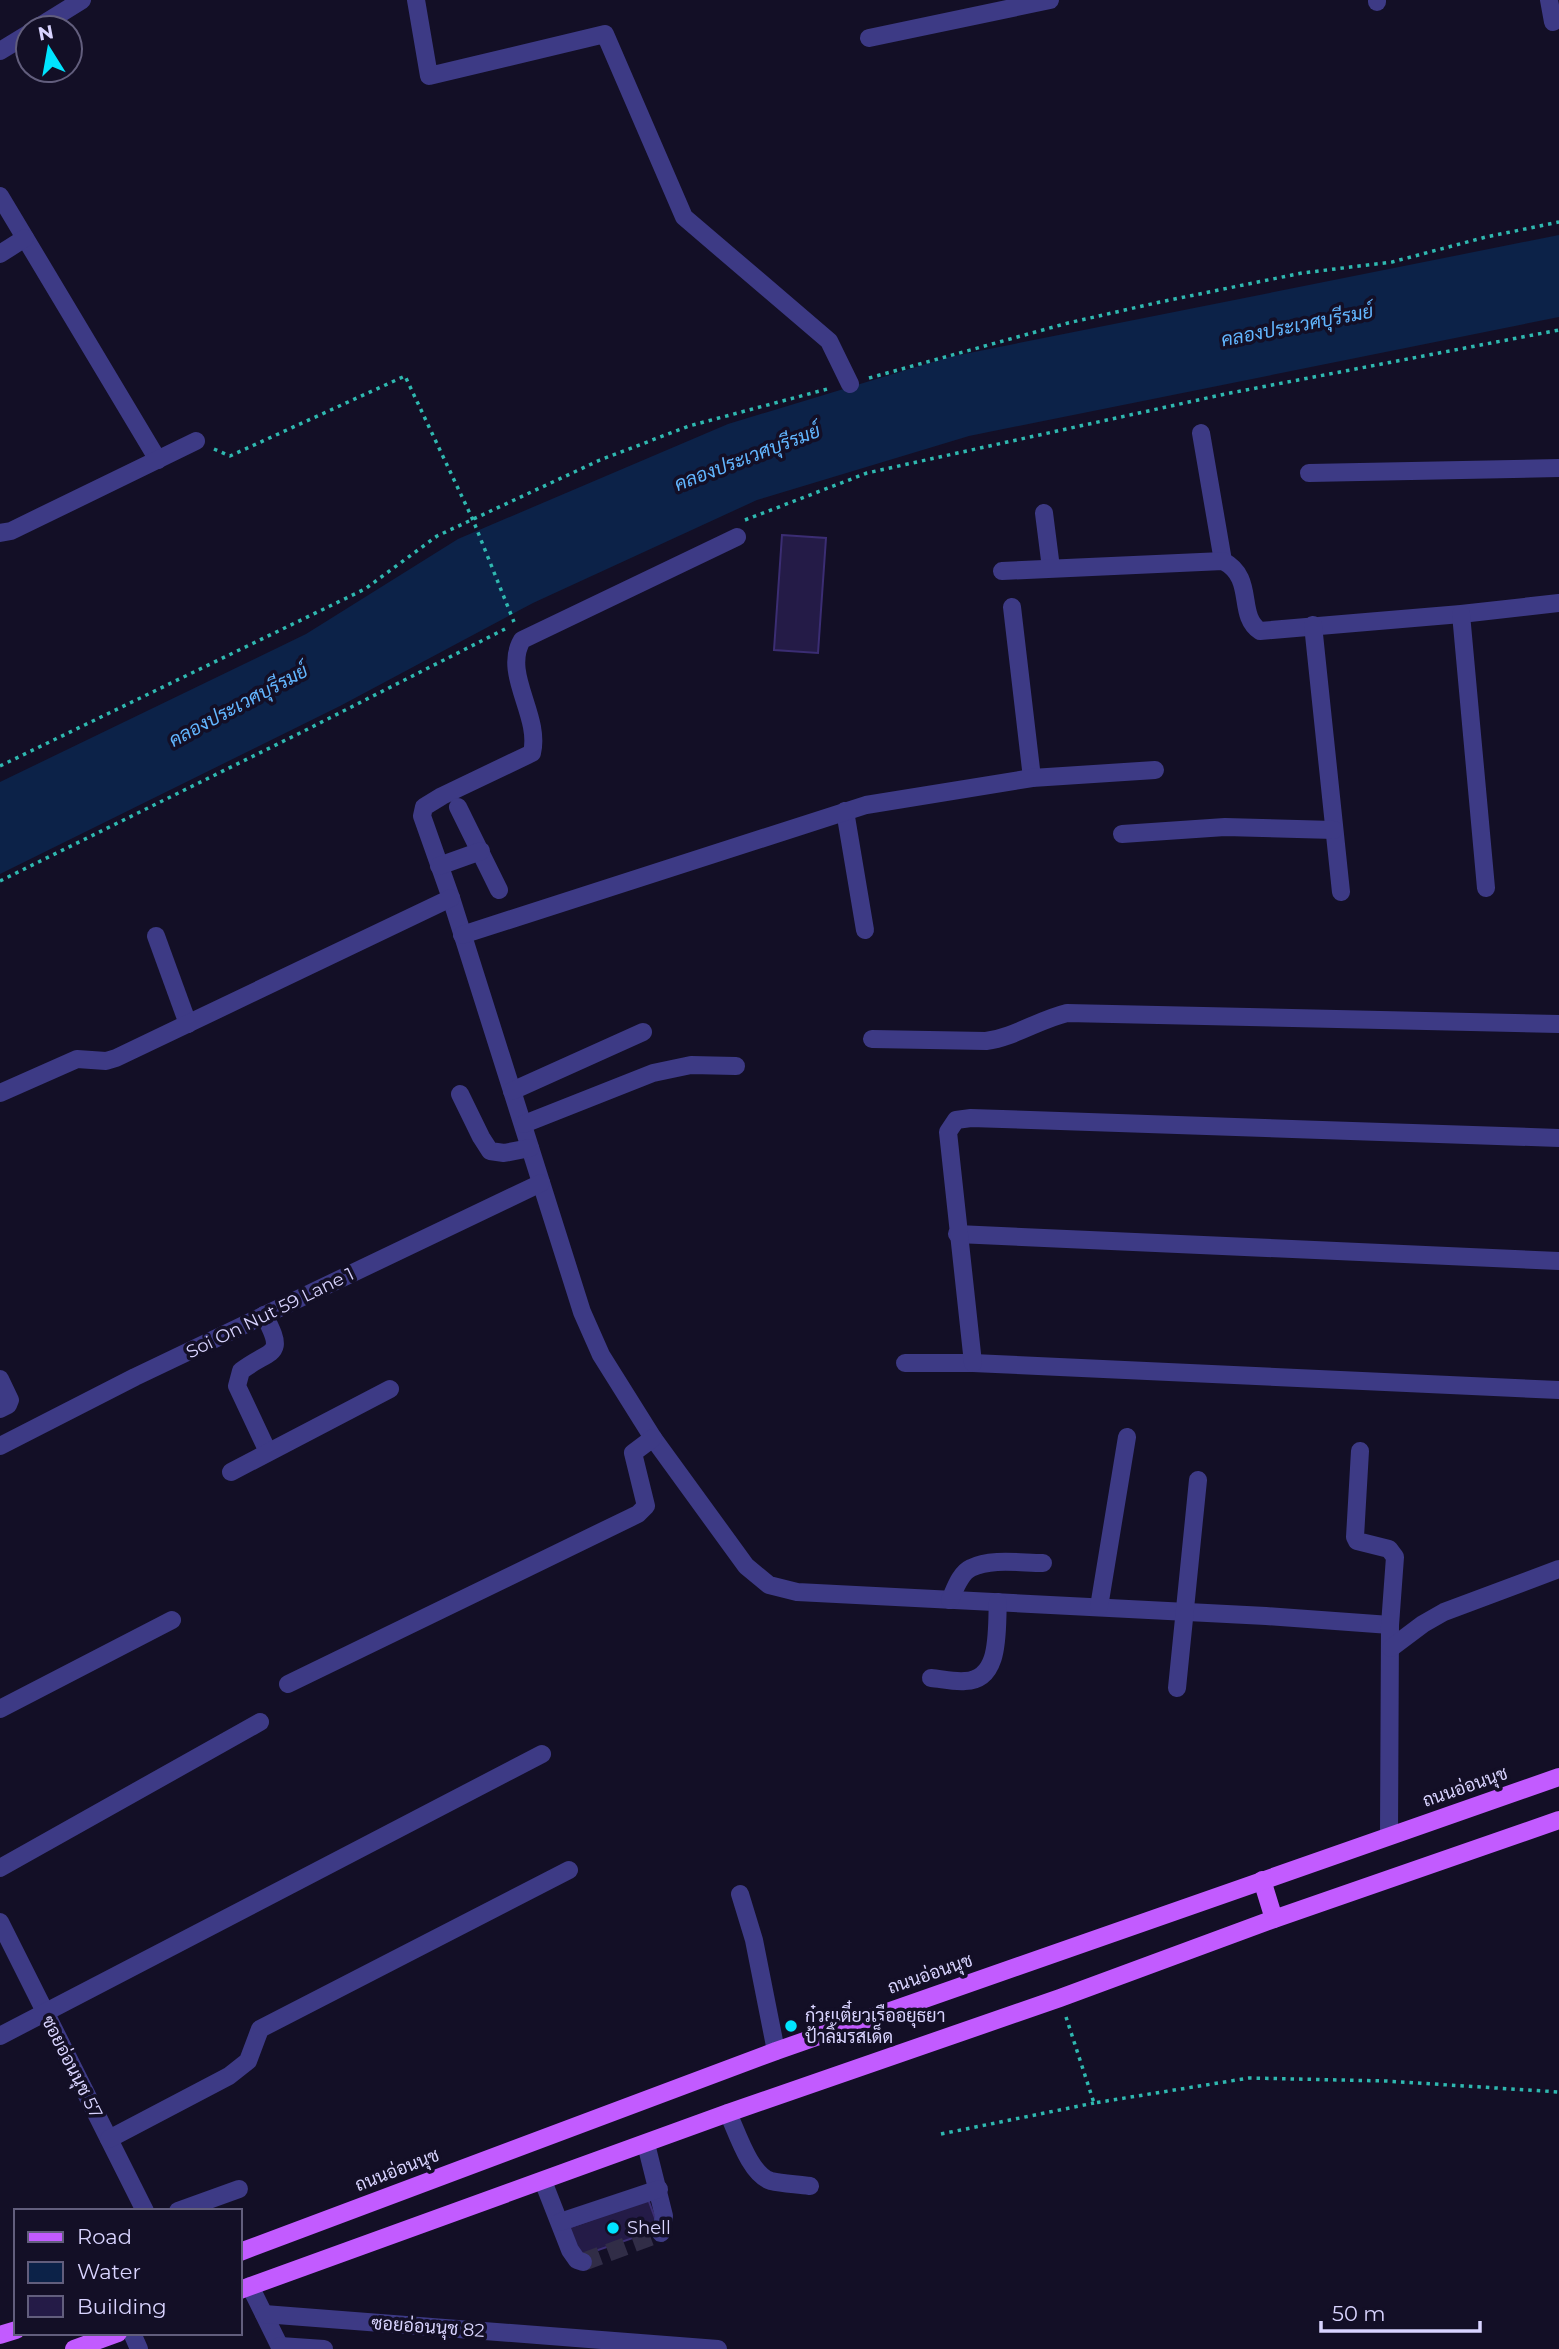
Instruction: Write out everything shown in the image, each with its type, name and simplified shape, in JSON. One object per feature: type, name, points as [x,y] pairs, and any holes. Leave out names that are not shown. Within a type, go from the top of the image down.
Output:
[{"type":"main road","name":"ถนนอ่อนนุช","points":[[242,2251],[776,2051],[1559,1777]]},
{"type":"main road","points":[[245,2288],[728,2113],[1559,1820]]},
{"type":"main road","points":[[1262,1880],[1274,1919]]},
{"type":"main road","points":[[74,2349],[112,2335]]},
{"type":"street","points":[[60,14],[82,0]]},
{"type":"street","points":[[416,0],[429,76],[605,34],[684,217],[829,341],[850,384]]},
{"type":"street","points":[[869,38],[1050,0]]},
{"type":"street","points":[[1549,0],[1553,22]]},
{"type":"street","points":[[0,196],[158,460]]},
{"type":"street","points":[[0,254],[25,238]]},
{"type":"street","points":[[1201,433],[1223,561]]},
{"type":"street","points":[[0,533],[11,531],[196,441]]},
{"type":"street","points":[[1309,473],[1559,468]]},
{"type":"street","points":[[1044,513],[1051,568]]},
{"type":"street","points":[[738,529],[522,640],[516,650],[515,663],[534,732],[532,753],[442,796],[424,807],[422,816],[524,1124],[582,1312],[601,1355],[653,1438],[746,1566],[769,1586],[797,1592],[1390,1625]]},
{"type":"street","points":[[1002,571],[1223,561],[1234,567],[1242,582],[1250,617],[1254,627],[1260,631],[1559,603]]},
{"type":"street","points":[[1012,607],[1032,778]]},
{"type":"street","points":[[1461,614],[1486,888]]},
{"type":"street","points":[[1312,625],[1341,892]]},
{"type":"street","points":[[462,935],[866,805],[1032,778],[1155,770]]},
{"type":"street","points":[[458,807],[499,890]]},
{"type":"street","points":[[847,810],[865,930]]},
{"type":"street","points":[[1122,834],[1225,827],[1335,830]]},
{"type":"street","points":[[439,866],[481,851]]},
{"type":"street","points":[[0,1093],[77,1059],[106,1061],[116,1058],[451,898]]},
{"type":"street","points":[[156,936],[188,1024]]},
{"type":"street","points":[[872,1039],[986,1041],[1018,1033],[1030,1025],[1067,1013],[1559,1024]]},
{"type":"street","points":[[512,1091],[643,1032]]},
{"type":"street","points":[[524,1124],[653,1073],[691,1065],[736,1066]]},
{"type":"street","points":[[460,1094],[490,1151],[504,1153],[530,1148]]},
{"type":"street","points":[[973,1363],[947,1132],[956,1120],[971,1118],[1559,1138]]},
{"type":"street","name":"Soi On Nut 59 Lane 1","points":[[0,1446],[264,1315],[541,1183]]},
{"type":"street","points":[[957,1234],[1559,1261]]},
{"type":"street","points":[[264,1315],[276,1336],[276,1342],[263,1359],[241,1371],[237,1386],[268,1452]]},
{"type":"street","points":[[905,1363],[973,1363],[1559,1390]]},
{"type":"street","points":[[0,1379],[10,1401],[0,1409]]},
{"type":"street","points":[[231,1472],[390,1389]]},
{"type":"street","points":[[1099,1607],[1127,1437]]},
{"type":"street","points":[[288,1684],[638,1514],[646,1506],[632,1453],[653,1438]]},
{"type":"street","points":[[1360,1451],[1355,1537],[1357,1541],[1389,1549],[1395,1557],[1390,1625],[1389,1835]]},
{"type":"street","points":[[1177,1688],[1198,1479]]},
{"type":"street","points":[[950,1600],[961,1577],[970,1568],[991,1563],[1043,1563]]},
{"type":"street","points":[[1391,1648],[1423,1623],[1444,1612],[1559,1569]]},
{"type":"street","points":[[931,1678],[967,1682],[981,1676],[990,1668],[995,1650],[998,1602]]},
{"type":"street","points":[[0,1709],[172,1620]]},
{"type":"street","points":[[0,1868],[260,1722]]},
{"type":"street","points":[[0,2036],[542,1754]]},
{"type":"street","points":[[109,2139],[229,2077],[247,2061],[260,2029],[569,1870]]},
{"type":"street","points":[[740,1894],[757,1950],[776,2051]]},
{"type":"street","name":"ซอยอ่อนนุช 57","points":[[0,1922],[144,2209]]},
{"type":"street","points":[[728,2113],[757,2172],[769,2180],[810,2186]]},
{"type":"street","points":[[646,2144],[664,2216],[661,2233]]},
{"type":"street","points":[[543,2181],[573,2257],[583,2262]]},
{"type":"street","points":[[184,2209],[239,2189]]},
{"type":"street","points":[[560,2222],[659,2189]]},
{"type":"street","points":[[245,2288],[264,2314],[281,2347],[324,2349]]},
{"type":"street","name":"ซอยอ่อนนุช 82","points":[[264,2314],[718,2349]]},
{"type":"path","points":[[0,766],[365,589],[438,536],[600,460],[689,426],[1068,324],[1160,302],[1302,273],[1392,262],[1486,237],[1559,222]]},
{"type":"path","points":[[738,529],[867,472],[1225,394],[1559,330]]},
{"type":"path","points":[[196,441],[230,456],[405,376],[473,520],[522,640]]},
{"type":"path","points":[[0,881],[522,620]]},
{"type":"path","points":[[1060,1998],[1094,2104]]},
{"type":"path","points":[[941,2134],[1094,2104],[1249,2078],[1386,2081],[1559,2092]]},
{"type":"water","name":"คลองประเวศบุรีรมย์","points":[[1559,235],[1559,317],[969,436],[757,500],[533,603],[340,706],[0,874],[0,782],[306,634],[458,539],[728,424],[949,357]]},
{"type":"building","points":[[782,535],[826,538],[818,653],[774,650]]},
{"type":"building","name":"Shell","points":[[648,2199],[659,2229],[578,2257],[568,2228]]},
{"type":"tunnel","points":[[583,2262],[661,2233]]},
{"type":"place","name":"ก๋วยเตี๋ยวเรืออยุธยา ป้าลิ้มรสเด็ด","points":[[791,2026]]},
{"type":"place","name":"Shell","points":[[613,2228]]}]
